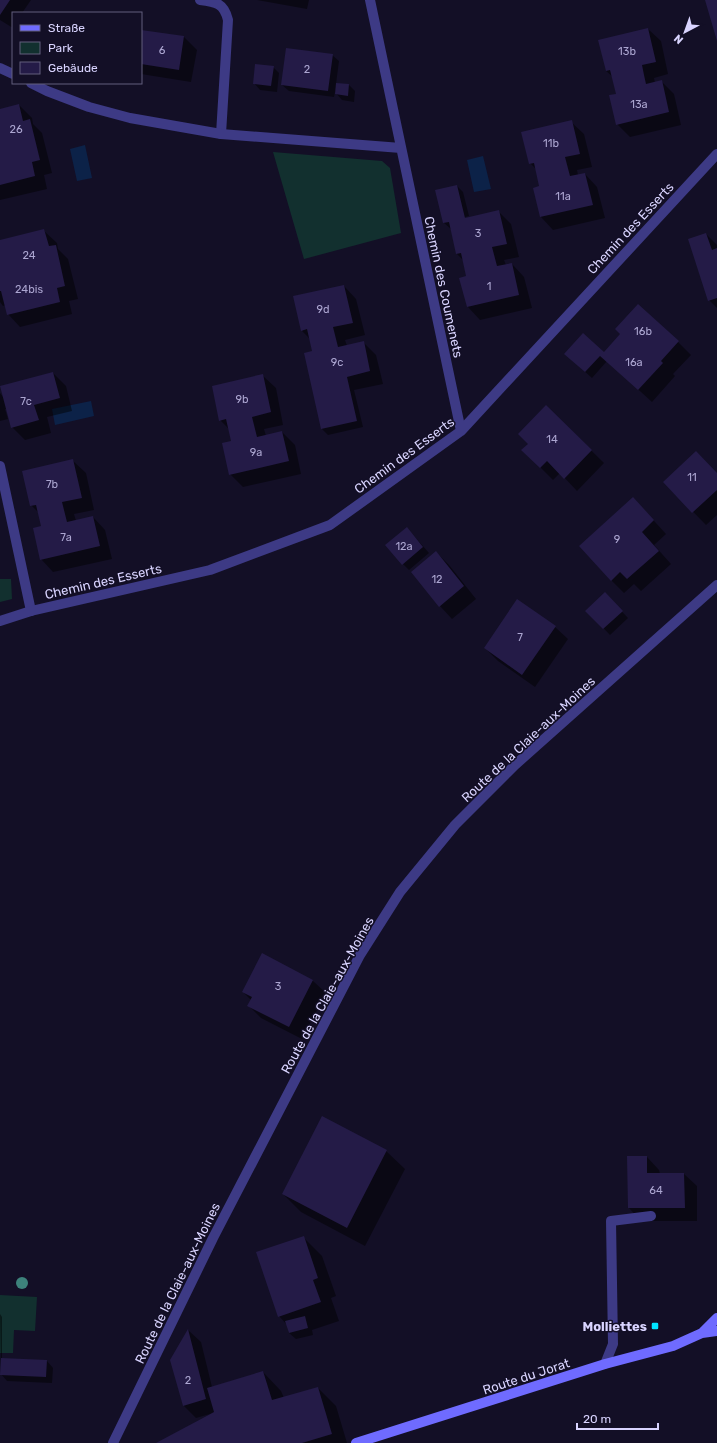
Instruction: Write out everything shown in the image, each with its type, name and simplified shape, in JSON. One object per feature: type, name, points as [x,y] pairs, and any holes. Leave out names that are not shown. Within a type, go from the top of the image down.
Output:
[{"type":"street","points":[[200,0],[216,3],[226,12],[228,20],[221,134]]},
{"type":"street","name":"Chemin des Coumenets","points":[[370,0],[461,431]]},
{"type":"street","points":[[0,68],[12,74]]},
{"type":"street","points":[[33,84],[46,91],[89,107],[130,118],[221,134],[401,148]]},
{"type":"street","name":"Chemin des Esserts","points":[[0,621],[31,611],[210,570],[330,525],[461,431],[717,154]]},
{"type":"street","name":"Chemin des Esserts","points":[[0,466],[31,611]]},
{"type":"street","name":"Route de la Claie-aux-Moines","points":[[113,1443],[214,1238],[352,970],[400,892],[455,825],[515,765],[717,585]]},
{"type":"street","points":[[605,1364],[613,1344],[611,1221],[651,1216]]},
{"type":"street","name":"Route du Jorat","points":[[702,1333],[717,1318]]},
{"type":"street","name":"Route du Jorat","points":[[356,1443],[605,1364],[673,1346],[702,1333],[717,1331]]},
{"type":"green space","points":[[273,152],[382,161],[390,168],[401,233],[304,259]]},
{"type":"green space","points":[[0,579],[11,579],[12,599],[0,602]]},
{"type":"green space","points":[[0,1295],[37,1297],[35,1331],[14,1330],[13,1353],[0,1353]]},
{"type":"water","points":[[85,145],[92,178],[77,181],[70,149]]},
{"type":"water","points":[[483,156],[491,189],[474,192],[467,160]]},
{"type":"water","points":[[91,401],[94,416],[55,425],[52,409]]},
{"type":"building","points":[[0,0],[10,0],[0,15]]},
{"type":"building","points":[[705,0],[717,0],[717,41]]},
{"type":"building","points":[[648,28],[656,62],[642,65],[646,84],[662,80],[669,112],[616,125],[609,95],[616,94],[610,70],[606,71],[598,40]]},
{"type":"building","points":[[142,30],[184,36],[179,70],[142,64]]},
{"type":"building","points":[[286,48],[333,54],[328,91],[281,85]]},
{"type":"building","points":[[255,64],[274,66],[271,86],[253,84]]},
{"type":"building","points":[[336,83],[349,84],[348,96],[335,94]]},
{"type":"building","points":[[19,104],[23,121],[30,119],[40,160],[32,162],[35,176],[0,185],[0,109]]},
{"type":"building","points":[[572,120],[580,154],[565,157],[570,176],[585,173],[593,205],[540,217],[533,188],[539,186],[534,163],[529,164],[521,132]]},
{"type":"building","points":[[457,185],[465,218],[499,210],[507,244],[492,247],[497,266],[512,263],[519,295],[467,307],[459,278],[466,276],[461,253],[456,254],[449,222],[443,223],[435,190]]},
{"type":"building","points":[[44,229],[49,246],[56,245],[65,286],[57,288],[60,302],[7,315],[0,291],[0,240]]},
{"type":"building","points":[[706,233],[712,250],[717,248],[717,298],[708,301],[688,239]]},
{"type":"building","points":[[344,285],[353,323],[333,327],[338,347],[364,341],[370,371],[347,377],[357,421],[321,429],[304,353],[312,351],[307,329],[301,331],[293,296]]},
{"type":"building","points":[[638,304],[679,341],[661,361],[663,363],[638,390],[600,356],[585,372],[564,354],[583,333],[604,352],[620,334],[615,329]]},
{"type":"building","points":[[53,372],[60,398],[34,405],[39,420],[11,428],[0,386]]},
{"type":"building","points":[[263,374],[271,412],[252,417],[257,437],[282,431],[289,461],[229,475],[222,443],[231,441],[226,419],[219,421],[212,386]]},
{"type":"building","points":[[546,405],[592,450],[564,479],[547,461],[540,468],[521,450],[528,444],[518,434]]},
{"type":"building","points":[[696,451],[717,473],[717,490],[692,513],[663,482]]},
{"type":"building","points":[[73,459],[82,498],[62,502],[67,522],[93,516],[100,546],[40,560],[33,528],[41,526],[36,505],[30,506],[22,471]]},
{"type":"building","points":[[633,497],[654,520],[642,532],[659,551],[627,579],[620,572],[611,581],[579,546]]},
{"type":"building","points":[[407,527],[423,547],[402,565],[385,545]]},
{"type":"building","points":[[436,551],[464,586],[439,607],[411,572]]},
{"type":"building","points":[[605,592],[623,611],[603,629],[585,611]]},
{"type":"building","points":[[517,599],[556,626],[522,675],[484,648]]},
{"type":"building","points":[[262,953],[313,980],[289,1027],[247,1006],[252,997],[242,992]]},
{"type":"building","points":[[322,1116],[387,1150],[347,1228],[282,1194]]},
{"type":"building","points":[[627,1156],[647,1156],[647,1173],[684,1173],[685,1208],[628,1208]]},
{"type":"building","points":[[304,1236],[318,1278],[313,1280],[321,1302],[278,1317],[256,1252]]},
{"type":"building","points":[[305,1316],[308,1328],[289,1333],[285,1321]]},
{"type":"building","points":[[188,1329],[206,1399],[183,1406],[170,1360]]},
{"type":"building","points":[[1,1358],[47,1360],[46,1377],[0,1375]]},
{"type":"building","points":[[263,1371],[272,1400],[318,1387],[332,1434],[302,1443],[156,1443],[214,1412],[207,1388]]},
{"type":"place","name":"Molliettes","points":[[655,1326]]}]
